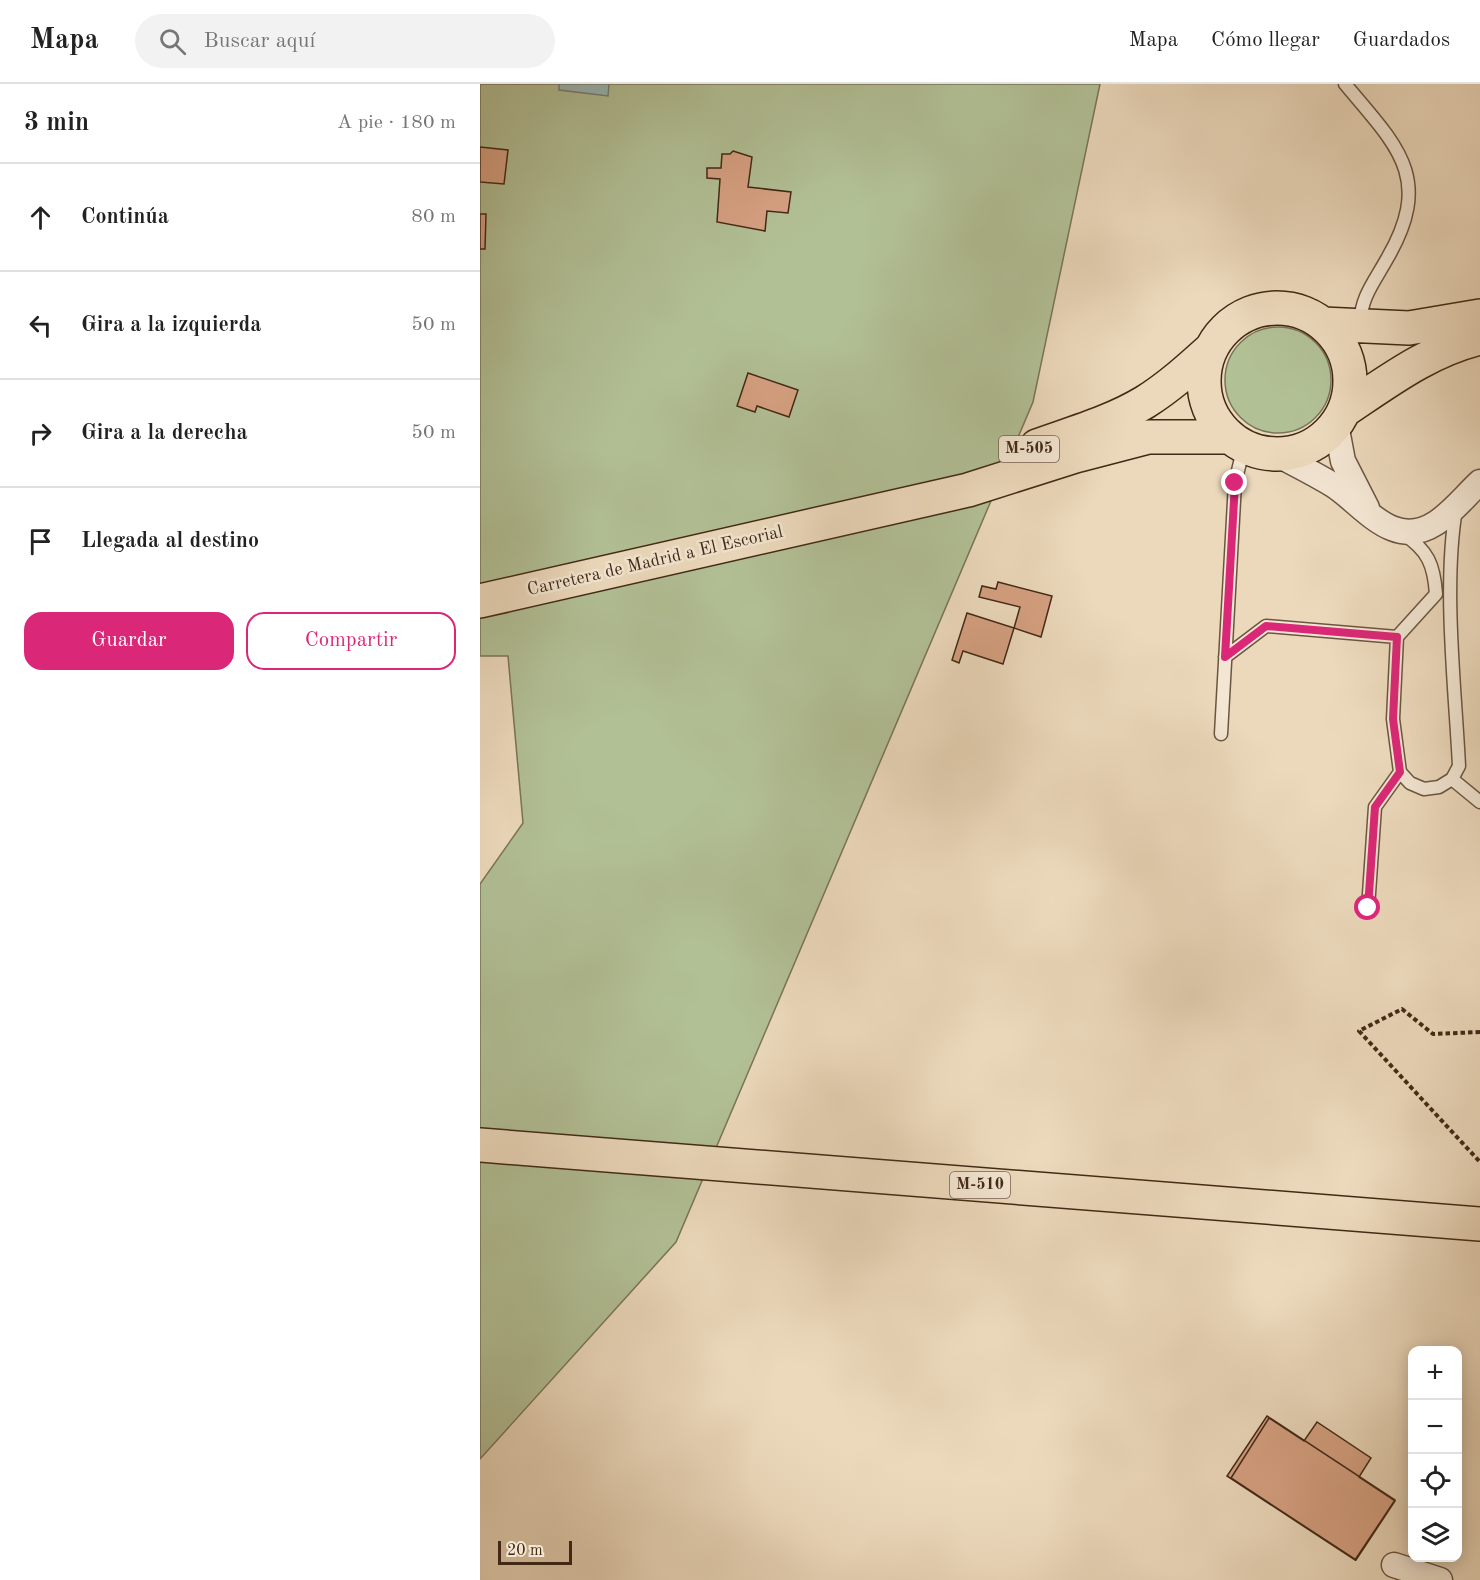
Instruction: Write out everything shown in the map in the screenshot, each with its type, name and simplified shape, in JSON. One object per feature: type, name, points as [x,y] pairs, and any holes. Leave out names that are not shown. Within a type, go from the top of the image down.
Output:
[{"type":"main road","name":"M-505","points":[[1340,417],[1350,387],[1349,363],[1339,341],[1323,324],[1294,309],[1261,310],[1232,324],[1211,349],[1205,367],[1204,386],[1208,405],[1216,422],[1236,441],[1276,454],[1290,453],[1316,443],[1340,417],[1422,360],[1462,342],[1480,338]]},
{"type":"main road","name":"M-505","points":[[1323,324],[1409,328],[1480,316]]},
{"type":"main road","name":"Carretera de Madrid a El Escorial","points":[[831,520],[1099,424],[1153,396],[1177,379],[1211,349]]},
{"type":"main road","name":"Carretera de Madrid a El Escorial","points":[[480,602],[968,490],[1075,456],[1148,437],[1236,441]]},
{"type":"main road","name":"M-510","points":[[480,1145],[1480,1224]]},
{"type":"street","points":[[1340,417],[1343,461],[1374,521]]},
{"type":"street","points":[[1276,454],[1334,486],[1374,521],[1397,530],[1418,530],[1436,523],[1480,482]]},
{"type":"street","points":[[1394,1565],[1440,1580]]},
{"type":"lane","points":[[1345,84],[1401,156],[1409,189],[1404,226],[1361,303],[1359,327]]},
{"type":"lane","points":[[1221,734],[1236,441]]},
{"type":"lane","points":[[1397,530],[1419,545],[1435,571],[1436,594],[1397,637],[1393,719],[1400,772],[1410,783],[1424,789],[1439,787],[1452,779],[1459,766],[1452,630],[1453,530],[1458,503]]},
{"type":"lane","points":[[1225,657],[1266,626],[1397,637]]},
{"type":"lane","points":[[1368,908],[1375,807],[1400,772]]},
{"type":"lane","points":[[1452,779],[1480,802]]},
{"type":"path","points":[[1480,1032],[1433,1034],[1402,1009],[1359,1031],[1480,1162]]},
{"type":"green space","points":[[480,84],[1100,84],[1033,402],[676,1242],[480,1459],[480,884],[523,823],[508,656],[480,656]]},
{"type":"green space","points":[[1278,327],[1298,331],[1316,342],[1327,360],[1331,380],[1327,400],[1316,418],[1298,429],[1278,433],[1258,429],[1240,418],[1229,400],[1225,380],[1229,360],[1240,342],[1258,331]]},
{"type":"water","points":[[559,84],[609,84],[608,96],[559,90]]},
{"type":"building","points":[[480,147],[508,150],[504,184],[480,182]]},
{"type":"building","points":[[733,151],[752,157],[748,187],[791,192],[788,213],[767,211],[765,231],[717,222],[720,179],[707,178],[707,168],[721,168],[722,154],[730,154]]},
{"type":"building","points":[[480,214],[486,214],[485,249],[480,249]]},
{"type":"building","points":[[748,373],[798,390],[789,417],[757,406],[755,412],[737,406]]},
{"type":"building","points":[[998,582],[1052,596],[1041,637],[1014,628],[1020,607],[979,597],[982,586],[996,589]]},
{"type":"building","points":[[967,613],[1014,628],[1003,664],[963,651],[959,663],[952,660]]},
{"type":"building","points":[[1267,1416],[1395,1500],[1355,1560],[1227,1476]]},
{"type":"building","points":[[1269,1418],[1304,1441],[1317,1422],[1371,1458],[1359,1477],[1395,1501],[1356,1560],[1231,1478]]},
{"type":"route","points":[[1235,483],[1225,657],[1266,626],[1397,637],[1393,719],[1400,772],[1375,807],[1368,908]]}]
